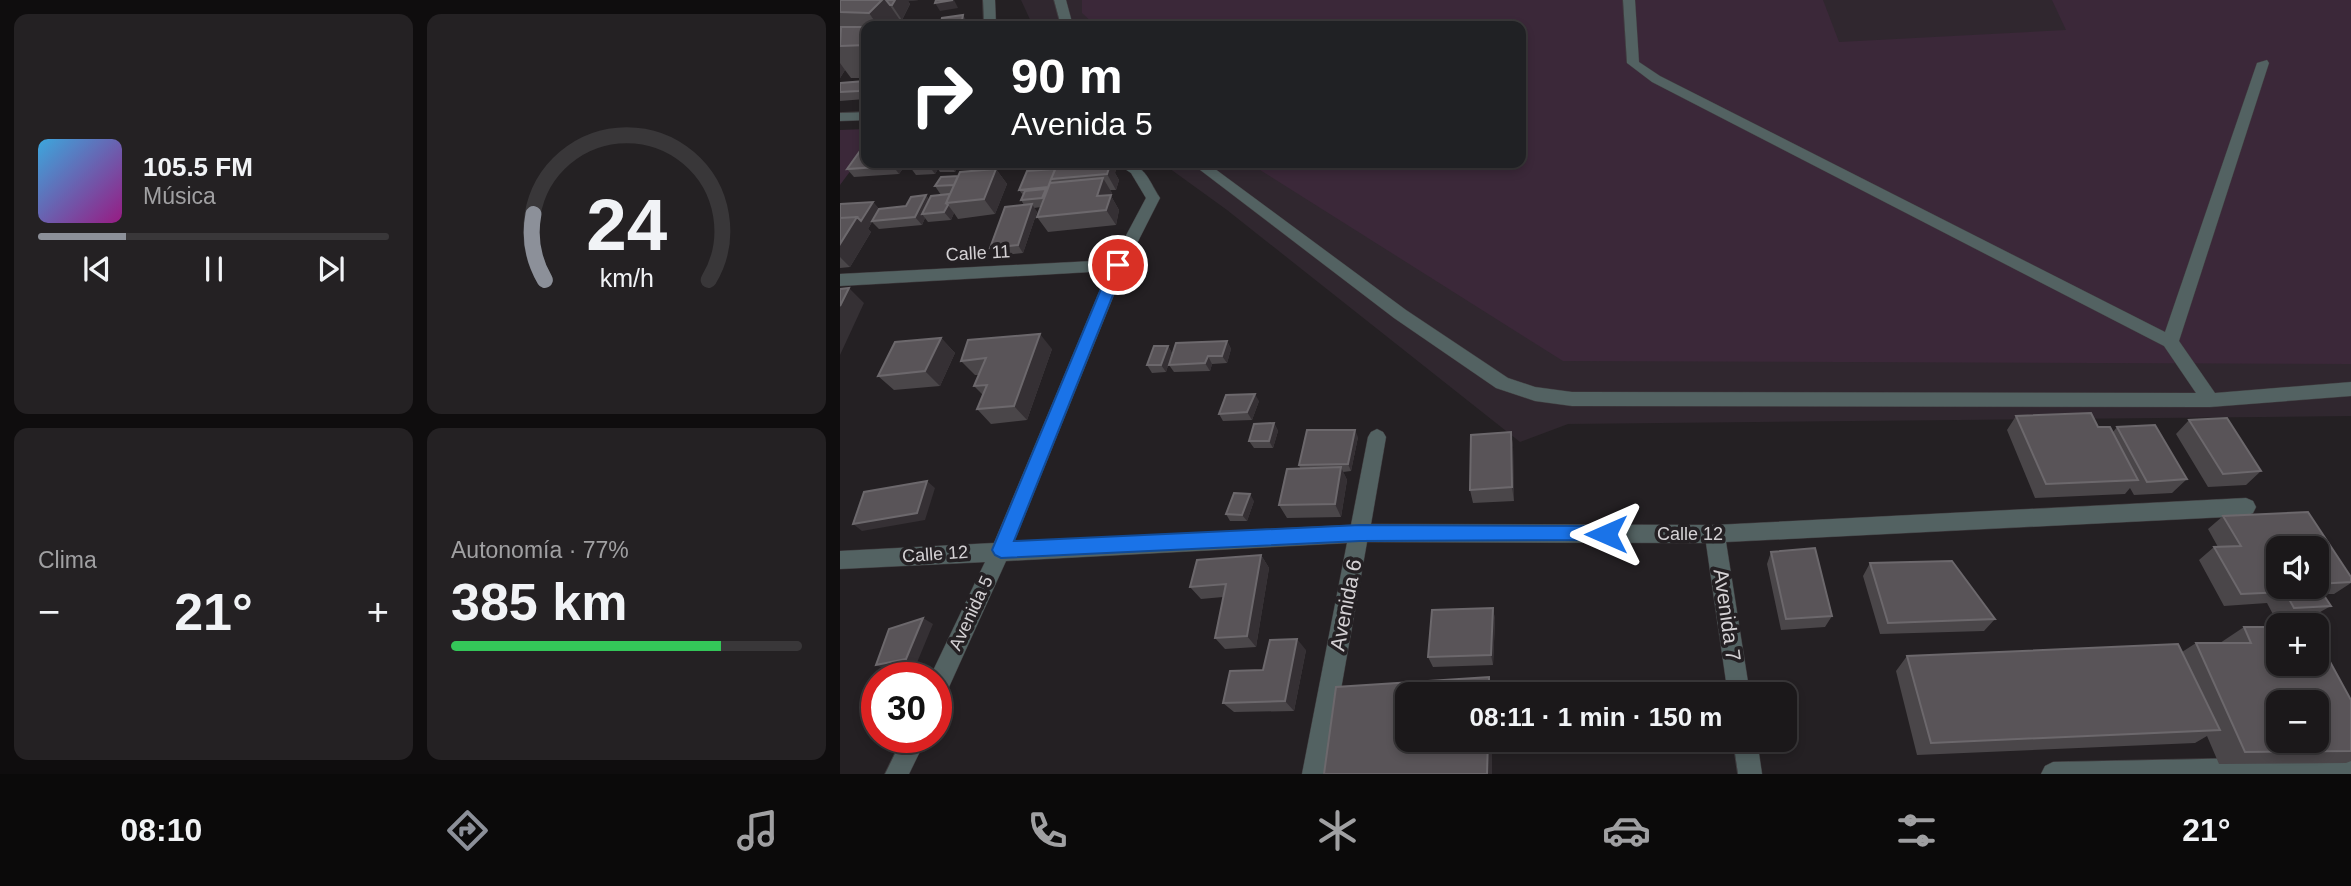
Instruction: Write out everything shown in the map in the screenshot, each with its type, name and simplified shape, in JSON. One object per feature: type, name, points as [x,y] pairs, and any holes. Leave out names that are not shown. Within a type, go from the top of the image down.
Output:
[{"type":"street","points":[[989,0],[990,21]]},
{"type":"street","points":[[1060,0],[1066,21]]},
{"type":"street","points":[[1629,0],[1633,63],[1656,79],[2170,342],[2210,400]]},
{"type":"street","points":[[2170,342],[2263,63]]},
{"type":"street","points":[[840,117],[861,116]]},
{"type":"street","points":[[1118,265],[1153,198],[1132,168]]},
{"type":"street","points":[[1205,168],[1400,314],[1502,383],[1535,394],[1572,399],[2210,400],[2351,389]]},
{"type":"street","name":"Calle 11","points":[[840,280],[1118,265]]},
{"type":"street","name":"Avenida 5","points":[[949,662],[1001,550],[1118,265]]},
{"type":"street","name":"Avenida 6","points":[[1314,774],[1377,437]]},
{"type":"street","name":"Calle 12","points":[[840,560],[1360,533],[1715,534],[2246,507]]},
{"type":"street","name":"Avenida 7","points":[[1715,534],[1737,682]]},
{"type":"street","points":[[1747,752],[1750,774]]},
{"type":"street","points":[[897,774],[907,753]]},
{"type":"street","points":[[2053,774],[2351,768]]},
{"type":"shaded area","points":[[1021,0],[2351,0],[2351,416],[1568,424],[1520,442],[1227,210],[1169,168],[1526,168],[1526,21],[1031,21]]},
{"type":"shaded area","points":[[1082,0],[1823,0],[1839,42],[2066,30],[2052,0],[2351,0],[2351,364],[1563,361],[1257,168],[1526,168],[1526,21],[1091,21],[1082,13]]},
{"type":"shaded area","points":[[861,129],[861,157],[840,185],[840,130]]},
{"type":"building","points":[[840,0],[882,0],[869,13],[840,12]]},
{"type":"building","points":[[963,15],[962,21],[941,21],[942,18]]},
{"type":"building","points":[[841,27],[861,27],[861,45],[840,46]]},
{"type":"building","points":[[861,81],[861,88],[859,91],[840,92],[840,83]]},
{"type":"building","points":[[860,151],[862,168],[847,169]]},
{"type":"building","points":[[1056,168],[1109,168],[1107,174],[1051,179]]},
{"type":"building","points":[[996,169],[984,199],[946,203],[960,172]]},
{"type":"building","points":[[1055,169],[1048,187],[1019,190],[1027,171]]},
{"type":"building","points":[[958,176],[954,185],[935,186],[941,177]]},
{"type":"building","points":[[1103,178],[1097,196],[1111,195],[1106,210],[1037,217],[1050,183]]},
{"type":"building","points":[[1046,189],[1042,198],[1021,200],[1025,191]]},
{"type":"building","points":[[950,194],[944,212],[922,214],[931,196]]},
{"type":"building","points":[[926,195],[915,217],[872,221],[879,209],[906,206],[911,197]]},
{"type":"building","points":[[873,202],[861,221],[857,217],[840,218],[840,204]]},
{"type":"building","points":[[1032,204],[1018,245],[990,248],[1005,207]]},
{"type":"building","points":[[857,217],[840,244],[840,218]]},
{"type":"building","points":[[849,288],[840,306],[840,289]]},
{"type":"building","points":[[1040,334],[1014,406],[977,409],[987,385],[974,386],[986,358],[961,361],[968,340]]},
{"type":"building","points":[[941,338],[925,371],[878,376],[895,342]]},
{"type":"building","points":[[1227,341],[1222,356],[1208,356],[1205,363],[1169,365],[1176,343]]},
{"type":"building","points":[[1154,346],[1168,346],[1161,365],[1147,365]]},
{"type":"building","points":[[1255,394],[1247,412],[1219,414],[1226,395]]},
{"type":"building","points":[[2091,413],[2098,427],[2110,427],[2138,480],[2046,484],[2016,416]]},
{"type":"building","points":[[2227,418],[2261,471],[2223,474],[2189,420]]},
{"type":"building","points":[[1274,423],[1269,441],[1249,441],[1254,424]]},
{"type":"building","points":[[2155,425],[2187,479],[2147,482],[2117,427]]},
{"type":"building","points":[[1307,430],[1355,430],[1348,464],[1299,465]]},
{"type":"building","points":[[1511,432],[1512,487],[1470,490],[1471,435]]},
{"type":"building","points":[[1341,467],[1335,504],[1279,505],[1287,469]]},
{"type":"building","points":[[927,481],[917,513],[853,524],[864,492]]},
{"type":"building","points":[[1234,493],[1250,494],[1242,515],[1226,514]]},
{"type":"building","points":[[2308,512],[2324,536],[2266,536],[2266,593],[2241,594],[2214,547],[2241,546],[2223,516]]},
{"type":"building","points":[[2329,544],[2351,577],[2351,582],[2329,583]]},
{"type":"building","points":[[1815,548],[1832,616],[1786,619],[1771,552]]},
{"type":"building","points":[[1261,555],[1247,636],[1215,638],[1226,584],[1190,587],[1197,560]]},
{"type":"building","points":[[1952,561],[1995,619],[1888,623],[1870,563]]},
{"type":"building","points":[[2289,599],[2326,599],[2331,606],[2294,608]]},
{"type":"building","points":[[1493,608],[1491,655],[1428,657],[1432,610]]},
{"type":"building","points":[[923,618],[906,659],[877,662],[889,629]]},
{"type":"building","points":[[2244,627],[2266,627],[2266,676],[2329,676],[2329,660],[2351,700],[2351,751],[2329,751],[2329,690],[2266,690],[2266,752],[2245,752],[2196,643],[2251,643]]},
{"type":"building","points":[[1297,639],[1285,701],[1223,703],[1230,671],[1263,670],[1270,640]]},
{"type":"building","points":[[2178,644],[2220,730],[1931,743],[1907,656]]},
{"type":"building","points":[[1489,677],[1489,682],[1412,682]]},
{"type":"building","points":[[1395,683],[1395,752],[1488,752],[1487,774],[1324,774],[1336,687]]},
{"type":"route","points":[[1118,265],[1001,550],[1360,533],[1606,534]]}]
